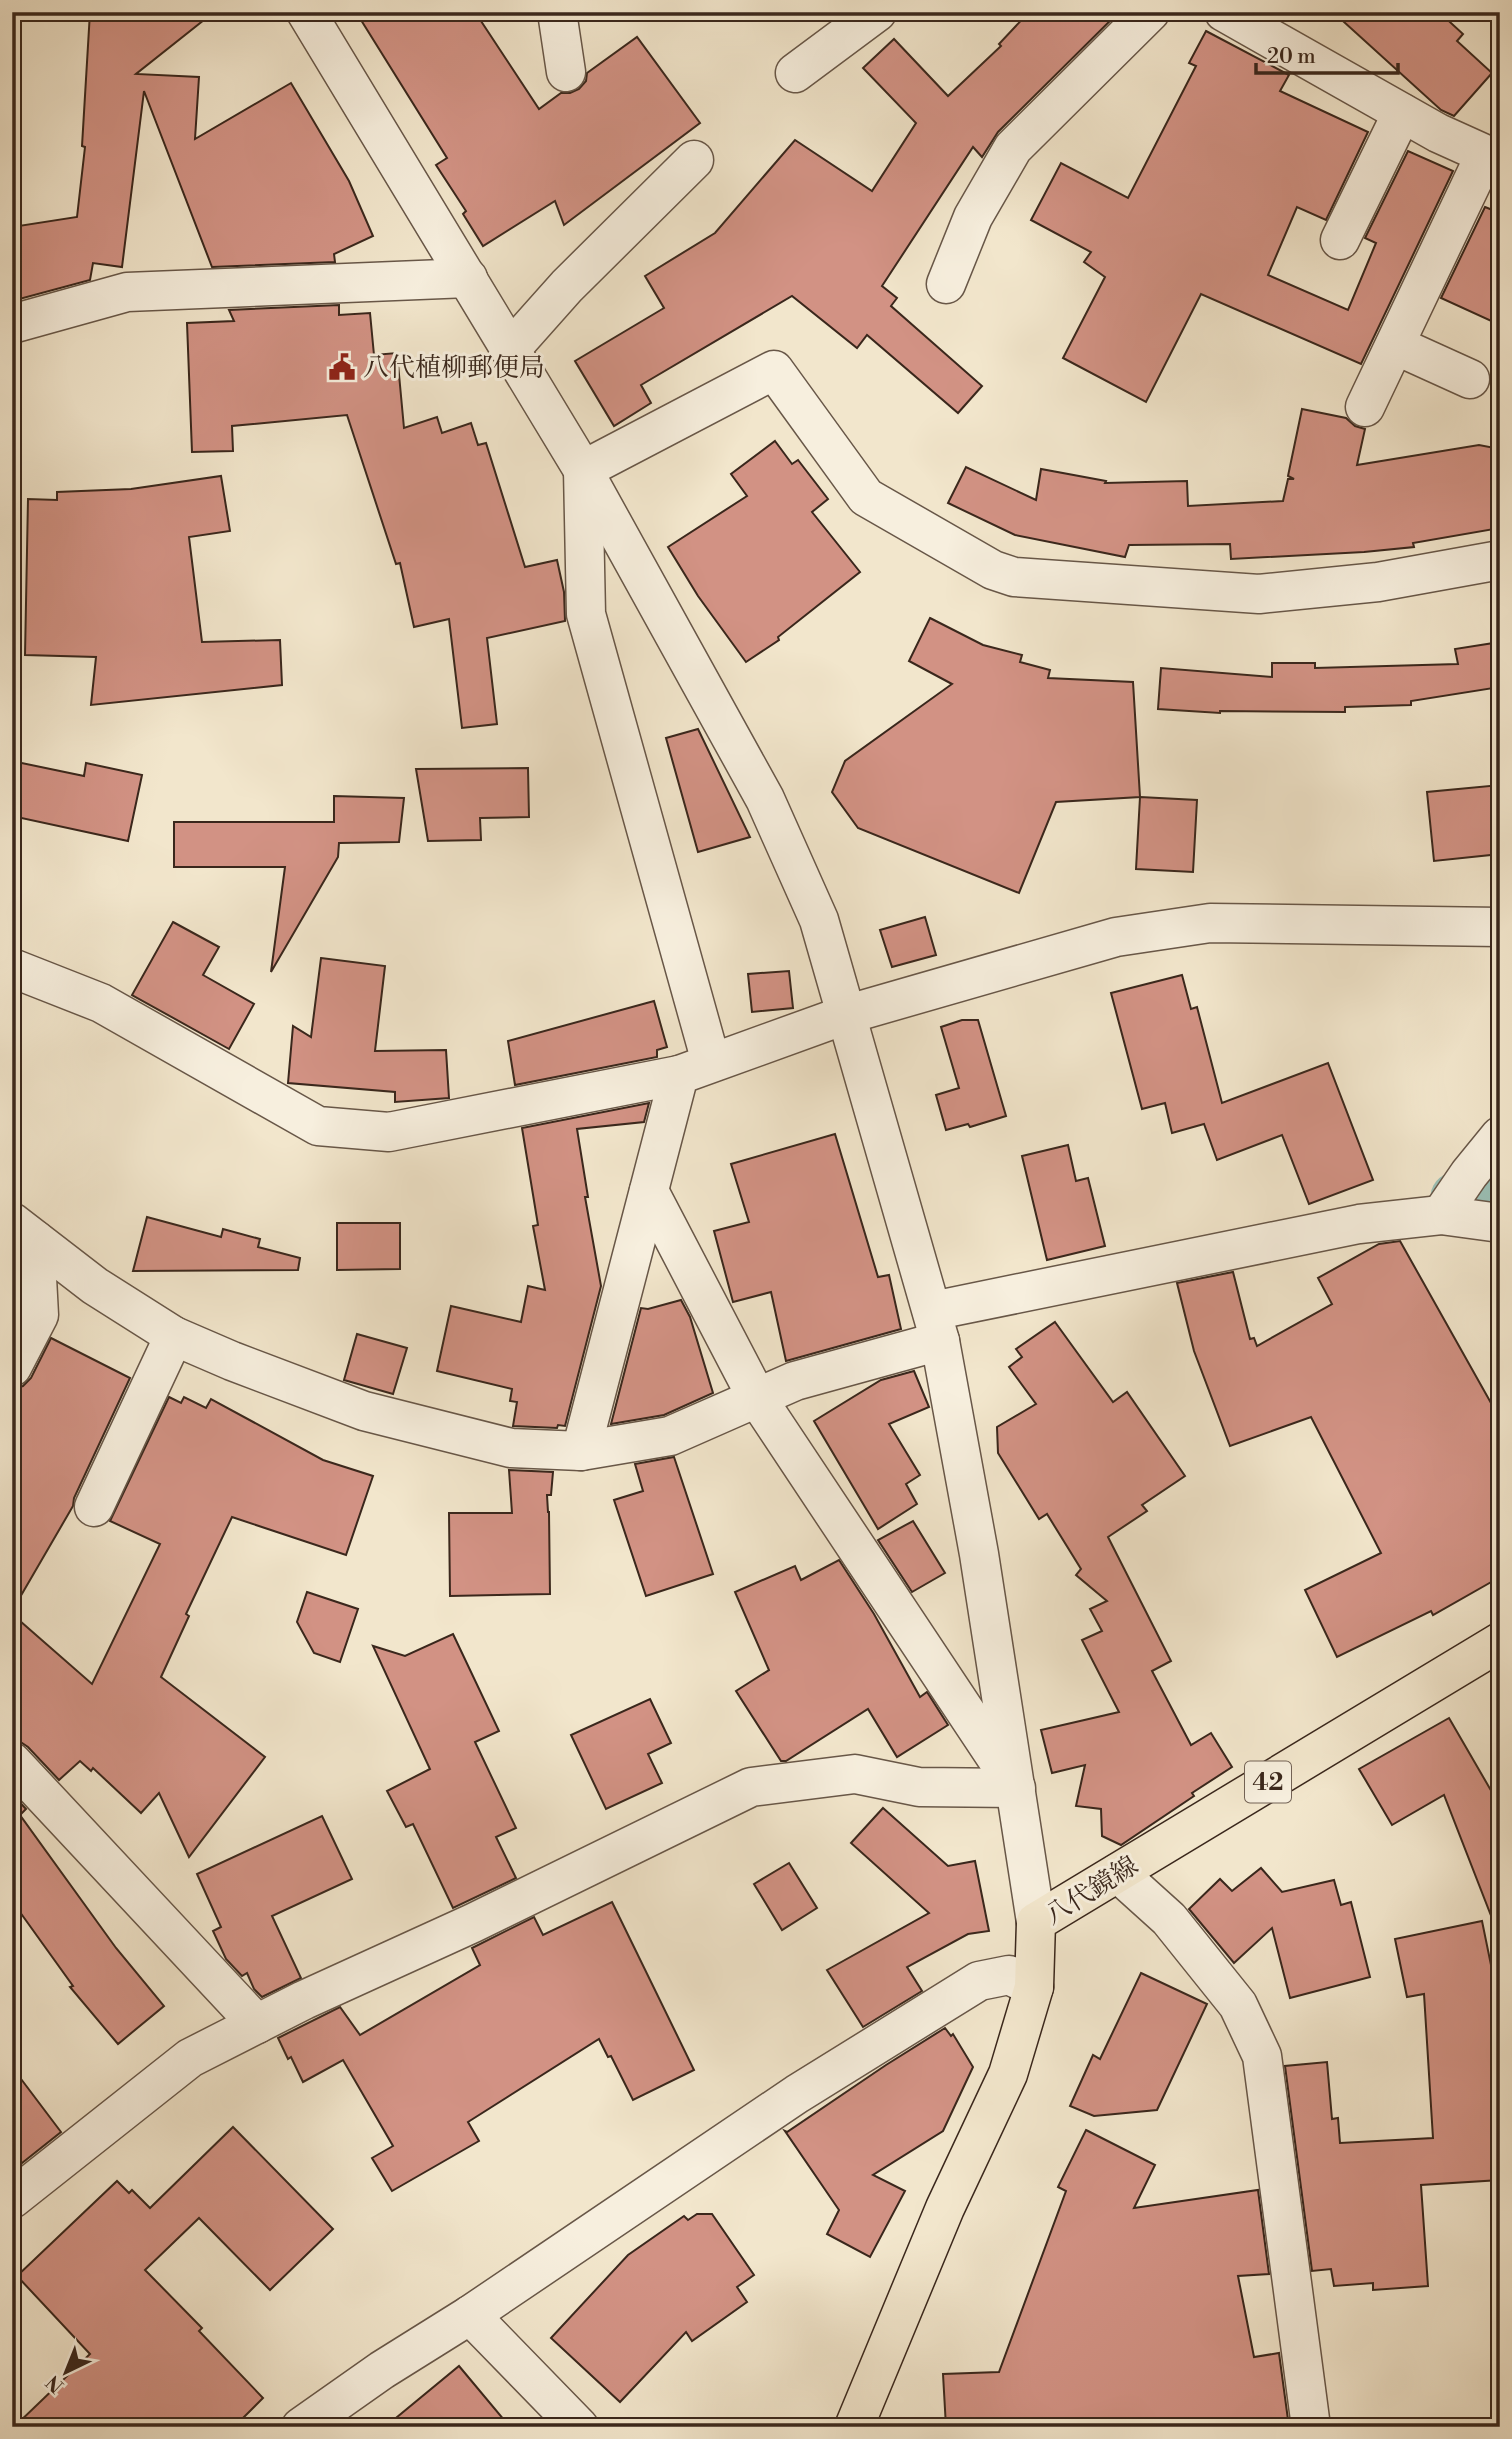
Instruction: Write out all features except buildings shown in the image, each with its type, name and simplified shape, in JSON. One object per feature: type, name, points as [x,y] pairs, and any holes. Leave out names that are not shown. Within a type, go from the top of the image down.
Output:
[{"type":"main road","name":"八代鏡線","points":[[854,2427],[945,2208],[1008,2074],[1034,1987],[1036,1922],[1500,1642]]},
{"type":"street","points":[[306,12],[583,470],[765,799],[819,920],[936,1326],[979,1554],[1036,1922]]},
{"type":"street","points":[[557,12],[566,72]]},
{"type":"street","points":[[795,74],[877,12]]},
{"type":"street","points":[[946,284],[973,217],[1013,148],[1150,12]]},
{"type":"street","points":[[1224,12],[1438,133],[1493,158],[1365,407]]},
{"type":"street","points":[[1340,240],[1402,113]]},
{"type":"street","points":[[511,349],[567,286],[694,160]]},
{"type":"street","points":[[12,324],[127,292],[468,278]]},
{"type":"street","points":[[1395,345],[1470,379]]},
{"type":"street","points":[[583,470],[774,370],[866,498],[993,570],[1014,578],[1259,594],[1378,582],[1500,560]]},
{"type":"street","points":[[581,1451],[649,1191],[695,1068],[586,614],[583,470]]},
{"type":"street","points":[[12,968],[101,1003],[318,1126],[389,1132],[695,1068],[845,1015],[1116,937],[1210,923],[1500,928]]},
{"type":"street","points":[[1441,1215],[1500,1136]]},
{"type":"street","points":[[649,1191],[757,1398],[1016,1788]]},
{"type":"street","points":[[24,1231],[95,1286],[174,1336],[232,1360],[364,1411],[511,1448],[581,1451],[670,1436],[795,1381],[936,1326],[1359,1224],[1441,1215],[1500,1223]]},
{"type":"street","points":[[12,1367],[39,1315],[24,1231]]},
{"type":"street","points":[[94,1507],[174,1336]]},
{"type":"street","points":[[12,1762],[257,2024]]},
{"type":"street","points":[[12,2199],[190,2059],[304,2000],[473,1923],[751,1787],[855,1774],[919,1787],[1016,1788]]},
{"type":"street","points":[[1118,1873],[1169,1919],[1238,2005],[1262,2056],[1311,2427]]},
{"type":"street","points":[[301,2427],[382,2370],[470,2315],[797,2094],[979,1981],[1009,1975],[1034,1987]]},
{"type":"street","points":[[470,2315],[579,2427]]},
{"type":"waterway","points":[[1455,1197],[1500,1202]]},
{"type":"place","name":"八代植柳郵便局","points":[[342,367]]}]
